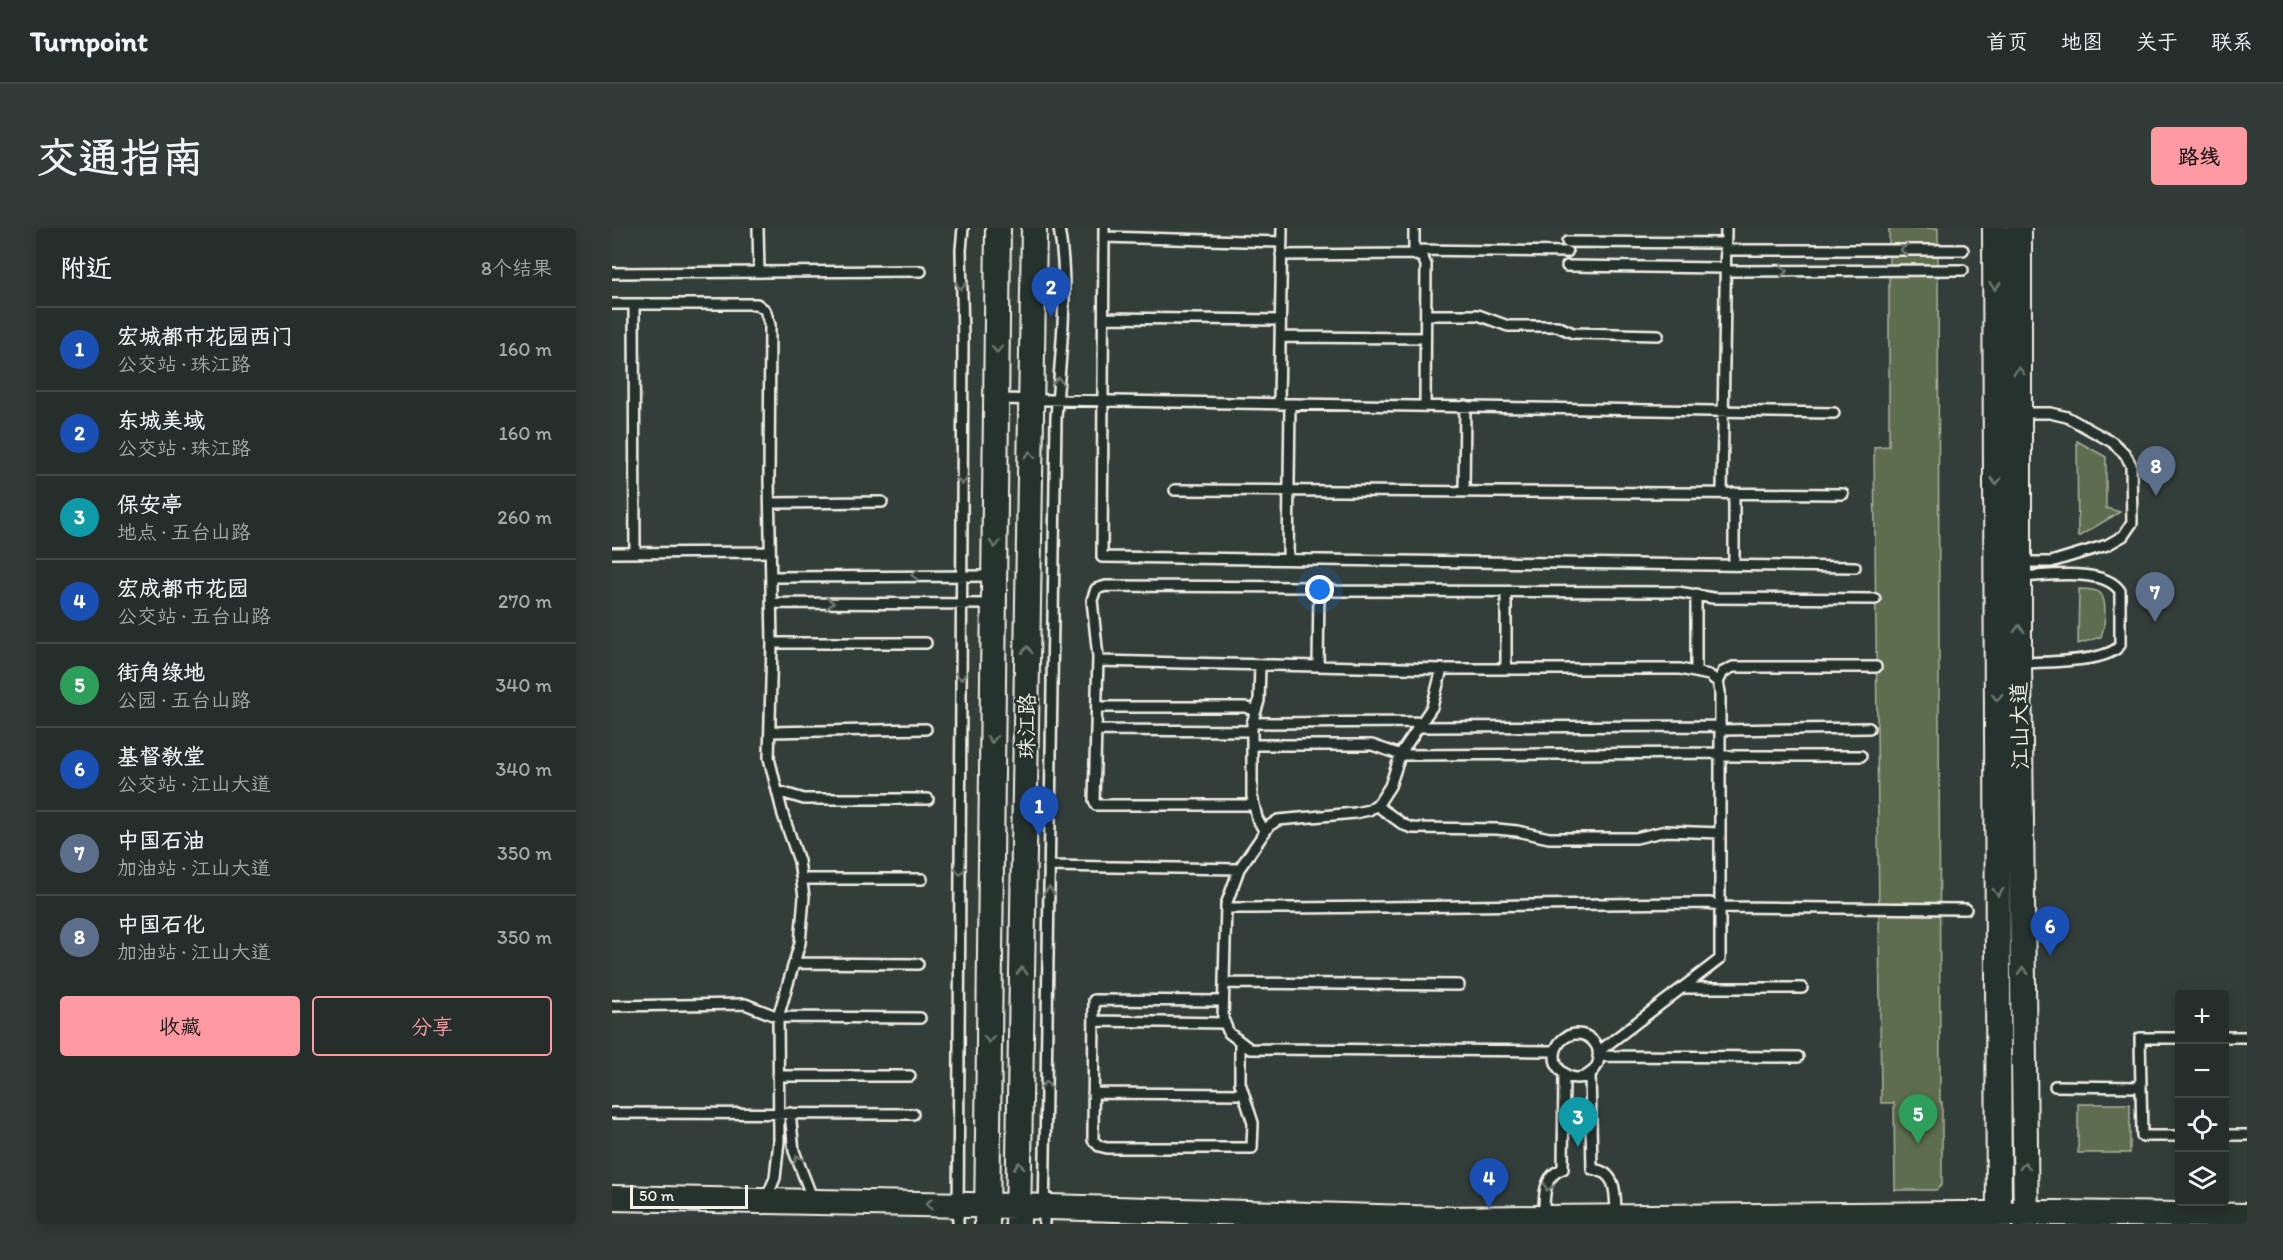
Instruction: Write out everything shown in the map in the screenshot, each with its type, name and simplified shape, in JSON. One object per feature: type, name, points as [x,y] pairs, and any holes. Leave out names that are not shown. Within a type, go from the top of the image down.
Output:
[{"type":"main road","name":"珠江路","points":[[998,228],[994,604],[1004,1115],[1018,1215]]},
{"type":"main road","name":"珠江路","points":[[987,1215],[1004,1115],[1031,400],[1034,228]]},
{"type":"main road","name":"江山大道","points":[[1995,228],[1999,1219]]},
{"type":"main road","name":"江山大道","points":[[2019,228],[2018,570],[2026,1219]]},
{"type":"main road","points":[[612,1198],[814,1202],[987,1215],[1544,1221],[1616,1218],[2026,1219],[2247,1216]]},
{"type":"lane","points":[[758,228],[759,272]]},
{"type":"lane","points":[[959,1214],[963,339],[961,250],[963,228]]},
{"type":"lane","points":[[1044,1215],[1057,400],[1064,327],[1064,255],[1059,228]]},
{"type":"lane","points":[[1279,404],[1282,228]]},
{"type":"lane","points":[[1414,228],[1414,252]]},
{"type":"lane","points":[[1722,493],[1726,228]]},
{"type":"lane","points":[[1281,242],[1104,233],[1102,556],[1855,567]]},
{"type":"lane","points":[[1567,242],[1725,247],[1963,250]]},
{"type":"lane","points":[[1414,252],[1423,258],[1426,265],[1425,406]]},
{"type":"lane","points":[[1281,255],[1567,252]]},
{"type":"lane","points":[[1567,266],[1963,270]]},
{"type":"lane","points":[[612,273],[921,271]]},
{"type":"lane","points":[[612,304],[757,304],[765,310],[771,325],[772,643],[769,758],[783,815],[799,861],[804,897],[800,943],[778,1017],[779,1141],[775,1178],[765,1201]]},
{"type":"lane","points":[[634,304],[635,553]]},
{"type":"lane","points":[[1426,315],[1478,315],[1508,326],[1557,326],[1573,333],[1658,335]]},
{"type":"lane","points":[[1104,318],[1280,320]]},
{"type":"lane","points":[[1280,337],[1425,338]]},
{"type":"lane","points":[[996,399],[1834,412]]},
{"type":"lane","points":[[1288,559],[1290,404]]},
{"type":"lane","points":[[1464,492],[1465,406]]},
{"type":"lane","points":[[2018,570],[2107,545],[2123,536],[2132,523],[2131,465],[2126,453],[2112,442],[2067,417],[2050,413],[2020,412]]},
{"type":"lane","points":[[1175,490],[1843,494]]},
{"type":"lane","points":[[1734,493],[1734,565]]},
{"type":"lane","points":[[770,503],[882,502]]},
{"type":"lane","points":[[612,553],[771,552]]},
{"type":"lane","points":[[2018,570],[2107,579],[2120,591],[2120,645],[2112,653],[2092,657],[2019,663]]},
{"type":"lane","points":[[771,577],[994,576]]},
{"type":"lane","points":[[1253,805],[1096,805],[1094,800],[1098,661],[1092,600],[1093,594],[1100,586],[1319,588],[1336,591],[1678,592],[1713,598],[1875,599]]},
{"type":"lane","points":[[1318,666],[1319,588]]},
{"type":"lane","points":[[1506,592],[1506,669]]},
{"type":"lane","points":[[1696,594],[1696,671]]},
{"type":"lane","points":[[771,603],[994,604]]},
{"type":"lane","points":[[772,643],[926,643]]},
{"type":"lane","points":[[1098,661],[1442,669],[1680,669],[1696,671],[1718,682]]},
{"type":"lane","points":[[1260,665],[1259,701],[1252,727],[1253,805],[1265,832]]},
{"type":"lane","points":[[1598,1054],[1720,959],[1720,692],[1718,682],[1723,672],[1733,667],[1876,667]]},
{"type":"lane","points":[[1442,669],[1432,707],[1401,755],[1390,786],[1376,805],[1369,810],[1354,813],[1278,820],[1265,832],[1239,869],[1226,908],[1223,1001],[1225,1023],[1229,1033],[1240,1043],[1250,1049],[1261,1050],[1555,1051]]},
{"type":"lane","points":[[1097,707],[1245,707],[1256,711]]},
{"type":"lane","points":[[1096,730],[1420,724],[1869,728]]},
{"type":"lane","points":[[770,732],[926,729]]},
{"type":"lane","points":[[1252,745],[1372,745],[1401,755],[1862,756]]},
{"type":"lane","points":[[777,791],[804,799],[928,799]]},
{"type":"lane","points":[[1376,805],[1412,828],[1497,829],[1549,838],[1636,838],[1666,831],[1720,833]]},
{"type":"lane","points":[[1049,866],[1239,869]]},
{"type":"lane","points":[[802,879],[922,879]]},
{"type":"lane","points":[[1226,908],[1422,908],[1468,905],[1710,903],[1720,907],[1966,909]]},
{"type":"lane","points":[[794,963],[918,964]]},
{"type":"lane","points":[[1224,983],[1459,984]]},
{"type":"lane","points":[[1683,988],[1802,988]]},
{"type":"lane","points":[[1223,1001],[1094,1000],[1093,1140],[1099,1146],[1107,1148],[1252,1148],[1253,1123],[1240,1083],[1240,1043]]},
{"type":"lane","points":[[612,1006],[745,1004],[778,1017],[920,1018]]},
{"type":"lane","points":[[1094,1021],[1225,1023]]},
{"type":"lane","points":[[1577,1034],[1591,1040],[1598,1054],[1596,1066],[1590,1073],[1580,1078],[1564,1073],[1557,1065],[1555,1051],[1563,1039],[1577,1034]]},
{"type":"lane","points":[[2229,1037],[2247,1037]]},
{"type":"lane","points":[[2175,1038],[2140,1038],[2142,1136],[2175,1136]]},
{"type":"lane","points":[[1598,1054],[1798,1057]]},
{"type":"lane","points":[[1544,1221],[1546,1187],[1554,1174],[1563,1169],[1564,1073]]},
{"type":"lane","points":[[1590,1073],[1592,1169],[1601,1170],[1610,1177],[1615,1196],[1616,1218]]},
{"type":"lane","points":[[778,1076],[910,1076]]},
{"type":"lane","points":[[2055,1086],[2140,1087]]},
{"type":"lane","points":[[1093,1093],[1243,1094]]},
{"type":"lane","points":[[612,1113],[913,1114]]},
{"type":"lane","points":[[790,1113],[794,1151],[814,1202]]},
{"type":"lane","points":[[2229,1135],[2247,1135]]},
{"type":"green space","points":[[1889,228],[1938,228],[1942,1185],[1936,1190],[1895,1190],[1894,1103],[1881,1103],[1874,447],[1889,446]]},
{"type":"green space","points":[[2077,441],[2106,457],[2106,508],[2120,512],[2078,537]]},
{"type":"green space","points":[[2079,589],[2100,593],[2104,600],[2105,616],[2101,637],[2078,644]]},
{"type":"green space","points":[[2078,1104],[2130,1104],[2130,1153],[2078,1153]]},
{"type":"place","name":"东城美域","points":[[1051,317]]},
{"type":"place","name":"中国石化","points":[[2156,496]]},
{"type":"place","name":"中国石油","points":[[2155,622]]},
{"type":"place","name":"宏城都市花园西门","points":[[1039,836]]},
{"type":"place","name":"基督教堂","points":[[2050,956]]},
{"type":"place","name":"街角绿地","points":[[1918,1144]]},
{"type":"place","name":"保安亭","points":[[1578,1147]]},
{"type":"place","name":"宏成都市花园","points":[[1489,1208]]}]
